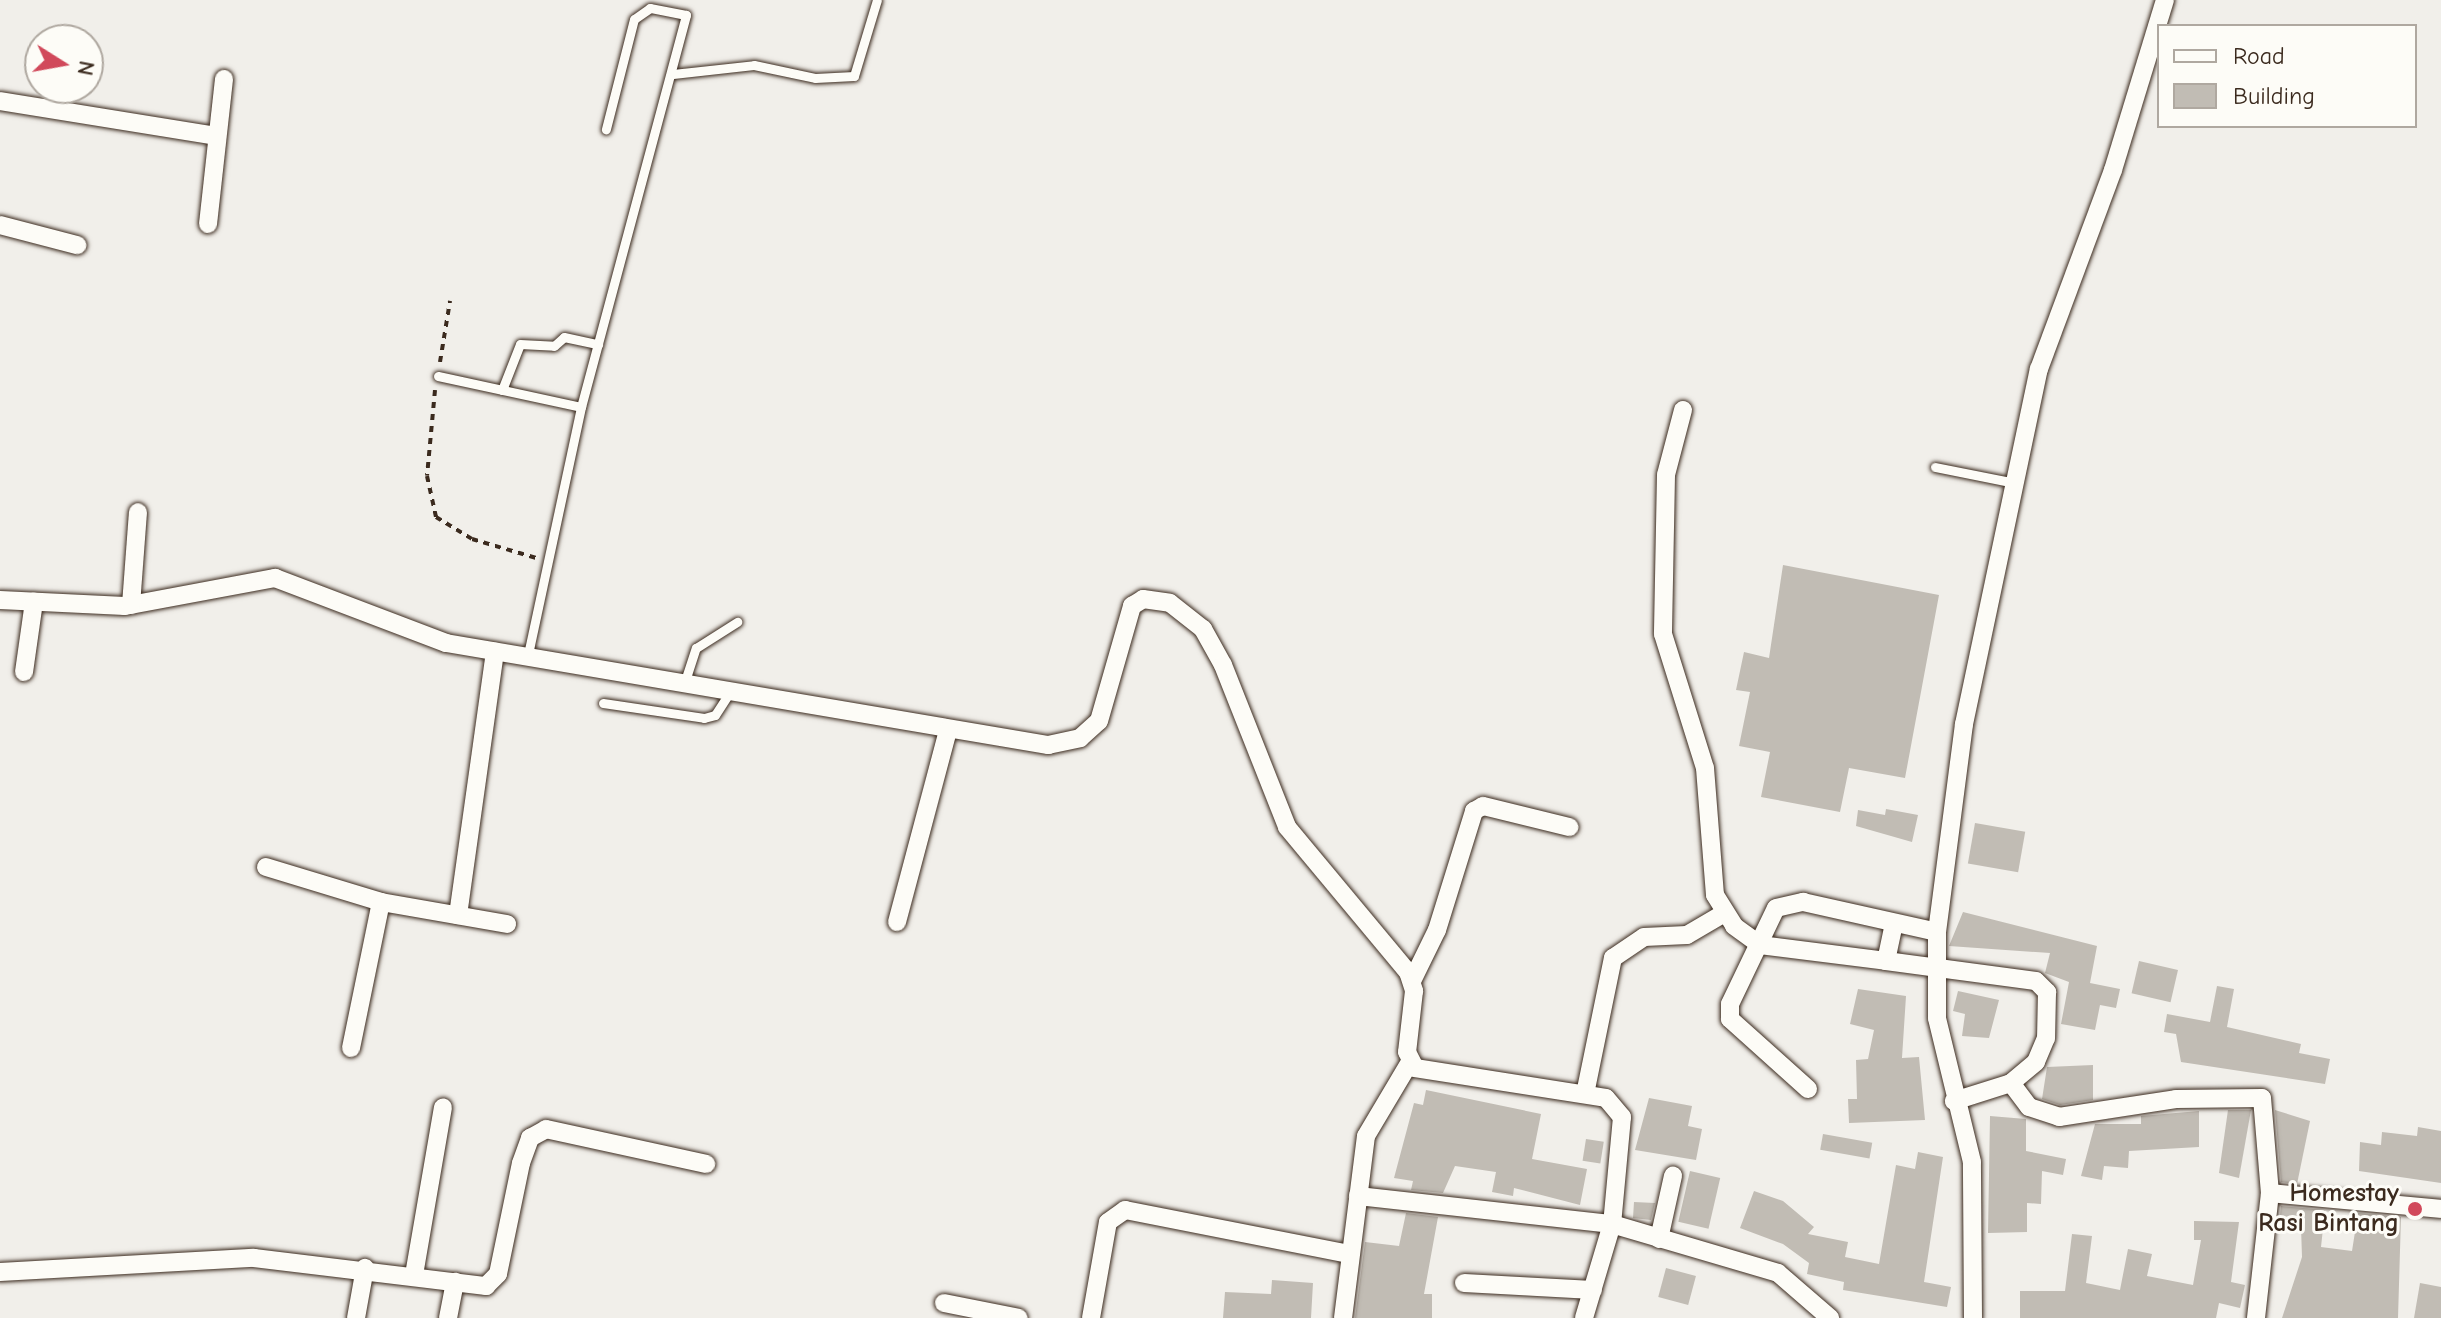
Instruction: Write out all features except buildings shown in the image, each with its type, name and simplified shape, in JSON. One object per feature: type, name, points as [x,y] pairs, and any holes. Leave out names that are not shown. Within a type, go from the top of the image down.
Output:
[{"type":"street","points":[[2158,24],[2165,0]]},
{"type":"street","points":[[1973,1318],[1972,1162],[1940,1047],[1937,932],[1964,724],[2010,482],[2039,369],[2113,170],[2157,26]]},
{"type":"street","points":[[208,224],[224,79]]},
{"type":"street","points":[[0,101],[216,136]]},
{"type":"street","points":[[0,225],[77,245]]},
{"type":"street","points":[[1683,410],[1666,475],[1663,634],[1705,768],[1715,895],[1723,914],[1760,945],[2036,981],[2047,992],[2042,1049],[2011,1083],[1954,1101]]},
{"type":"street","points":[[131,605],[138,512]]},
{"type":"street","points":[[0,600],[131,605],[275,578],[304,583],[410,634],[527,659],[1030,744],[1080,738],[1105,708],[1132,606],[1143,599],[1170,603],[1203,629],[1223,665],[1287,827],[1412,981]]},
{"type":"street","points":[[24,672],[34,602]]},
{"type":"street","points":[[458,915],[495,652]]},
{"type":"street","points":[[897,922],[948,730]]},
{"type":"street","points":[[1343,1318],[1358,1196],[1372,1120],[1410,1062],[1412,981],[1437,930],[1474,811],[1483,806],[1569,827]]},
{"type":"street","points":[[266,867],[381,902],[507,924]]},
{"type":"street","points":[[351,1048],[381,902]]},
{"type":"street","points":[[1808,1089],[1730,1019],[1730,1004],[1776,908],[1788,902],[1937,932]]},
{"type":"street","points":[[1585,1094],[1613,958],[1644,937],[1687,935],[1723,914]]},
{"type":"street","points":[[1886,961],[1894,924]]},
{"type":"street","points":[[1410,1062],[1425,1075],[1606,1098],[1622,1117],[1612,1224],[1584,1318]]},
{"type":"street","points":[[2011,1083],[2029,1107],[2059,1117],[2176,1099],[2257,1096],[2265,1104],[2270,1193],[2256,1318]]},
{"type":"street","points":[[414,1275],[443,1107]]},
{"type":"street","points":[[0,1272],[254,1258],[365,1268],[455,1282],[494,1281],[521,1163],[530,1138],[546,1129],[706,1164]]},
{"type":"street","points":[[1659,1239],[1673,1176]]},
{"type":"street","points":[[2270,1193],[2441,1209]]},
{"type":"street","points":[[1358,1196],[1612,1224],[1778,1273],[1830,1318]]},
{"type":"street","points":[[1091,1318],[1108,1222],[1125,1210],[1350,1254]]},
{"type":"street","points":[[356,1318],[365,1268]]},
{"type":"street","points":[[448,1318],[455,1282]]},
{"type":"street","points":[[1464,1283],[1593,1290]]},
{"type":"street","points":[[944,1303],[1019,1318]]},
{"type":"lane","points":[[673,74],[754,65],[815,78],[854,76],[877,0]]},
{"type":"lane","points":[[527,659],[581,407],[689,22],[677,5],[650,8],[634,19],[606,129]]},
{"type":"lane","points":[[502,390],[520,344],[554,346],[564,337],[598,344]]},
{"type":"lane","points":[[438,376],[581,407]]},
{"type":"lane","points":[[1935,467],[2010,482]]},
{"type":"lane","points":[[684,684],[696,648],[737,622]]},
{"type":"lane","points":[[603,703],[704,718],[730,692]]},
{"type":"path","points":[[450,301],[427,461],[436,517],[472,539],[546,561]]},
{"type":"place","name":"Homestay Rasi Bintang","points":[[2415,1209]]}]
